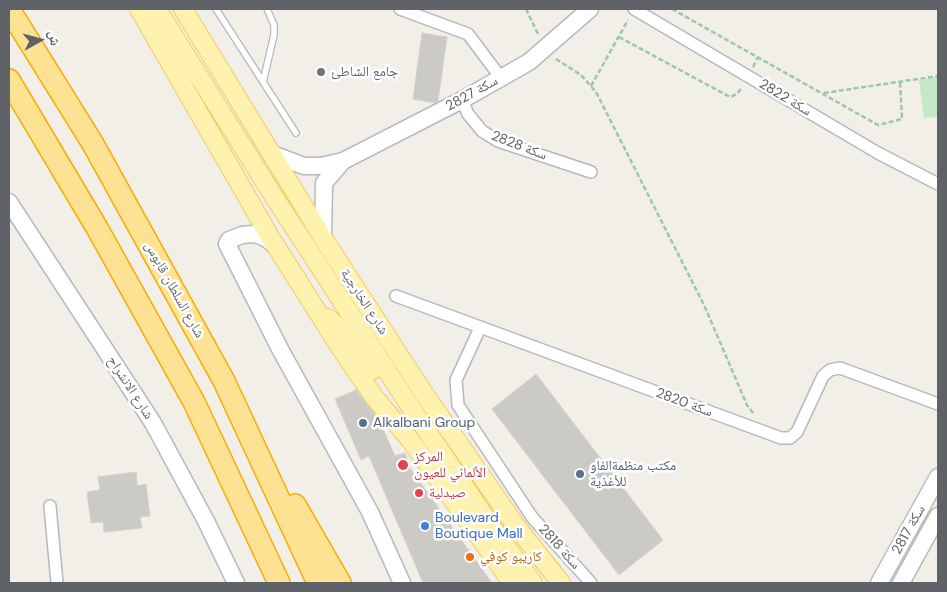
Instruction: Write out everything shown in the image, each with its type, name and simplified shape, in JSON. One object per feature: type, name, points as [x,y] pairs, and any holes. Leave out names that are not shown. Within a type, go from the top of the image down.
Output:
[{"type":"highway","name":"شارع السلطان قابوس","points":[[9,9],[93,144],[224,381],[318,583]]},
{"type":"highway","points":[[9,80],[97,228],[194,402],[279,583]]},
{"type":"highway","points":[[224,381],[340,583]]},
{"type":"main road","points":[[139,9],[275,245],[313,304],[375,398],[407,436],[512,583]]},
{"type":"main road","name":"شارع الخارجية","points":[[157,9],[271,192],[406,400],[533,583]]},
{"type":"main road","name":"شارع الخارجية","points":[[183,9],[323,238],[423,392],[516,526],[561,583]]},
{"type":"main road","points":[[313,304],[347,335],[389,390],[406,400]]},
{"type":"street","points":[[400,9],[468,34],[501,78]]},
{"type":"street","name":"سكة 2827","points":[[272,154],[304,166],[321,166],[343,161],[462,100],[528,62],[590,9]]},
{"type":"street","name":"سكة 2822","points":[[634,9],[878,153],[938,184]]},
{"type":"street","name":"سكة 2828","points":[[462,100],[468,114],[482,131],[498,141],[591,172]]},
{"type":"street","name":"سكة 2827","points":[[323,238],[324,183],[343,161]]},
{"type":"street","name":"شارع الانشراح","points":[[9,202],[153,423],[206,520],[236,583]]},
{"type":"street","points":[[275,245],[264,237],[248,234],[235,238],[227,244],[280,349],[370,512],[402,583]]},
{"type":"street","name":"سكة 2820","points":[[396,296],[781,438],[790,438],[797,432],[823,376],[830,370],[840,368],[938,404]]},
{"type":"street","name":"سكة 2818","points":[[480,328],[456,380],[458,405],[532,517],[590,583]]},
{"type":"street","name":"سكة 2817","points":[[879,583],[938,478]]},
{"type":"street","points":[[50,506],[57,583]]},
{"type":"street","name":"سكة 2817","points":[[900,583],[938,516]]},
{"type":"lane","points":[[216,9],[296,133]]},
{"type":"lane","points":[[262,82],[274,35],[274,25],[267,9]]},
{"type":"path","points":[[526,9],[545,48],[562,64],[581,75],[596,92],[704,305],[748,406],[768,433]]},
{"type":"path","points":[[591,86],[634,9]]},
{"type":"path","points":[[672,9],[822,93],[873,124],[883,124],[902,119],[900,82]]},
{"type":"path","points":[[619,37],[730,97],[738,94],[758,57]]},
{"type":"path","points":[[822,93],[938,76]]},
{"type":"green space","points":[[938,77],[938,117],[924,118],[919,80]]},
{"type":"building","points":[[422,33],[447,37],[438,101],[435,103],[413,99]]},
{"type":"building","points":[[536,374],[663,540],[619,575],[492,409]]},
{"type":"building","name":"Boulevard Boutique Mall","points":[[356,390],[379,420],[395,456],[405,453],[410,468],[492,583],[423,583],[369,456],[361,460],[335,399]]},
{"type":"building","points":[[136,472],[137,486],[146,484],[150,516],[140,517],[142,528],[104,532],[103,522],[91,523],[87,492],[100,490],[98,477]]},
{"type":"place","name":"جامع الشاطئ","points":[[321,72]]},
{"type":"place","name":"Alkalbani Group","points":[[363,423]]},
{"type":"place","name":"المركز الألماني للعيون","points":[[403,465]]},
{"type":"place","name":"مكتب منظمةالفاو للأغذية","points":[[580,474]]},
{"type":"place","name":"صيدلية","points":[[419,493]]},
{"type":"place","name":"Boulevard Boutique Mall","points":[[425,526]]},
{"type":"place","name":"كاريبو كوفي","points":[[470,557]]}]
